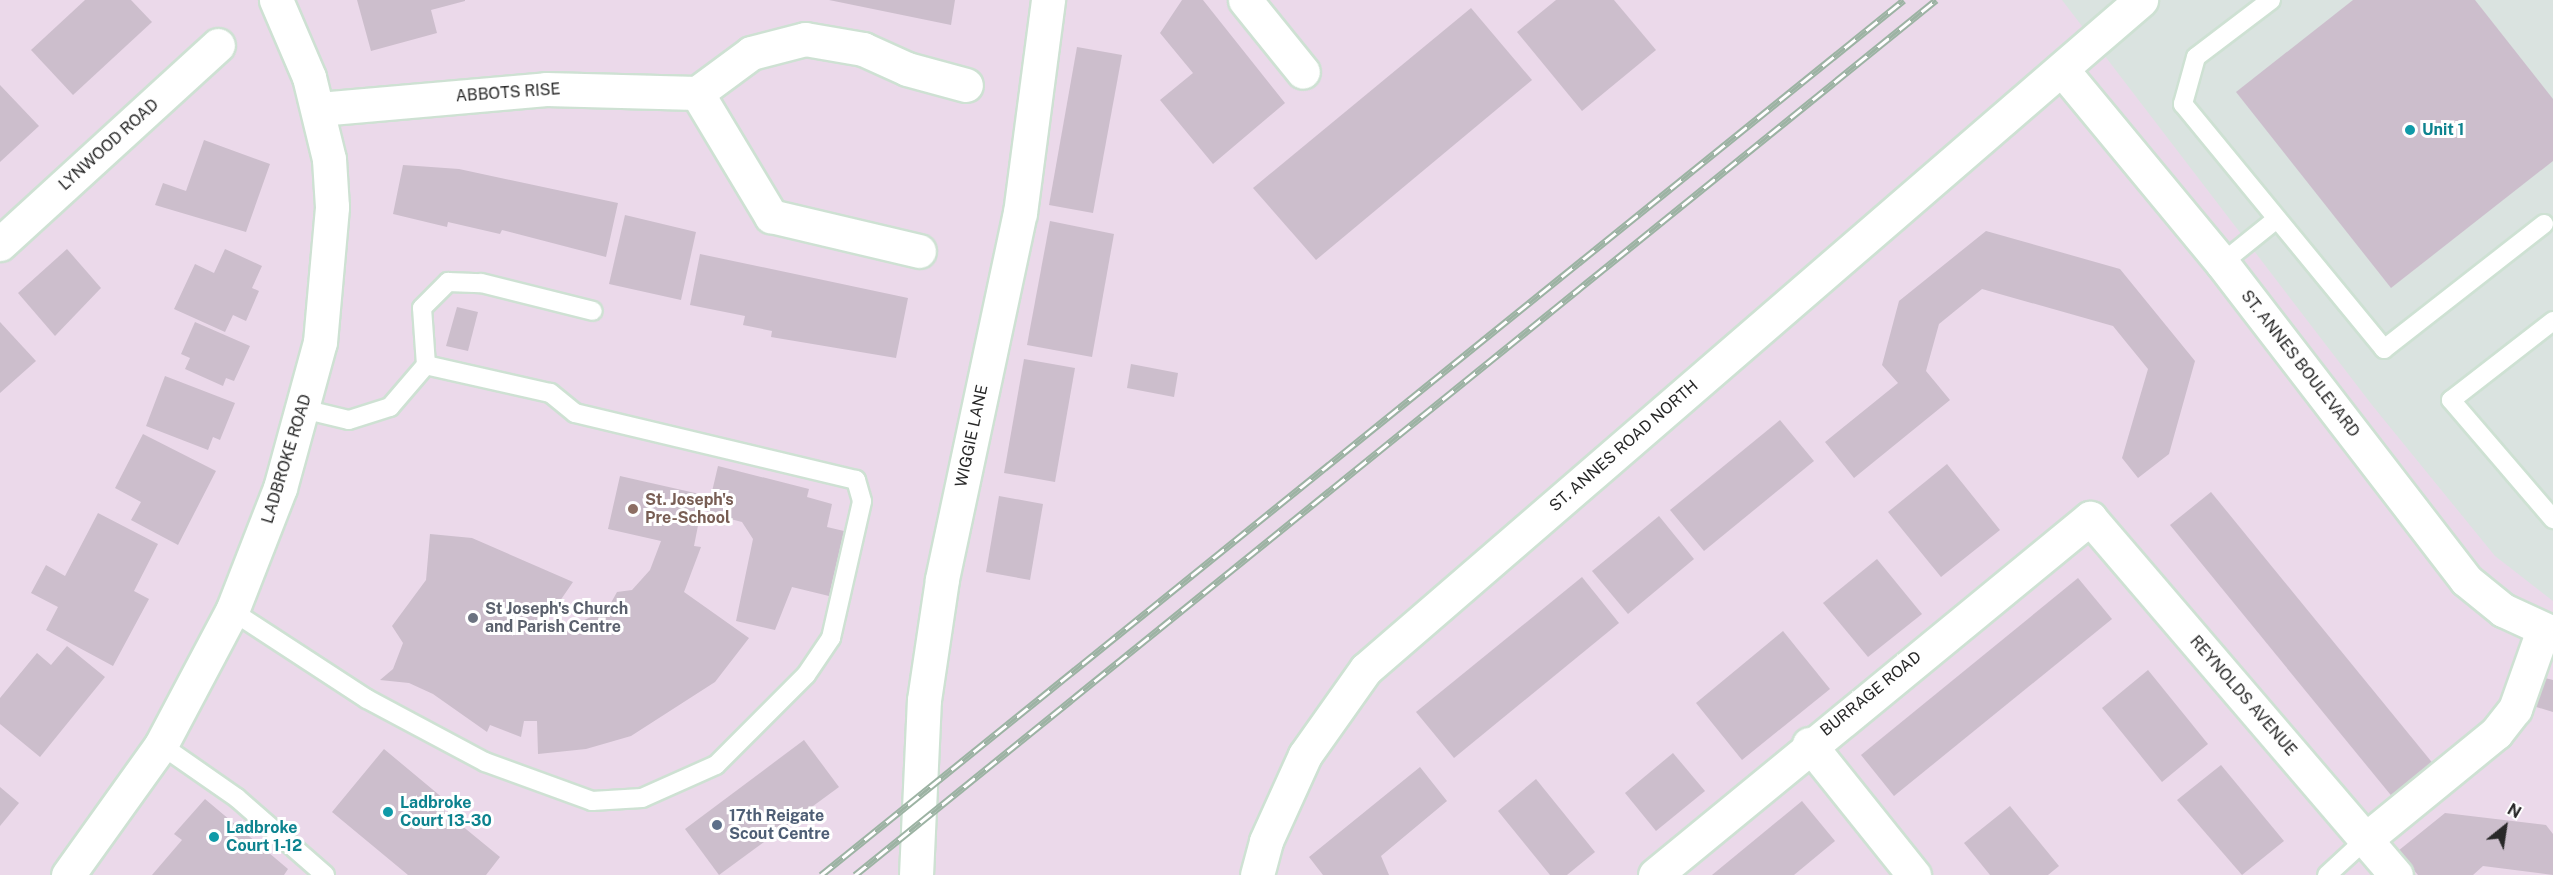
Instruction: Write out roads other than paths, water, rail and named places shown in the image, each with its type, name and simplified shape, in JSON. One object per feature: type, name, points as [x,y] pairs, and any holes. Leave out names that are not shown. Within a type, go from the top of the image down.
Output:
[{"type":"street","name":"LADBROKE ROAD","points":[[68,875],[160,745],[232,611],[303,409],[320,342],[332,207],[319,109],[276,0]]},
{"type":"street","name":"WIGGIE LANE","points":[[916,875],[924,700],[939,601],[1020,213],[1048,0]]},
{"type":"street","points":[[1245,0],[1303,72]]},
{"type":"street","name":"ST. ANNES ROAD NORTH","points":[[1257,875],[1266,841],[1305,755],[1366,669],[2064,72],[2141,0]]},
{"type":"street","points":[[919,251],[771,216],[697,93],[751,53],[805,39],[862,49],[907,69],[966,85]]},
{"type":"street","name":"LYNWOOD ROAD","points":[[0,244],[218,45]]},
{"type":"street","name":"ST. ANNES BOULEVARD","points":[[2064,72],[2222,263],[2466,580],[2503,610],[2548,631]]},
{"type":"street","name":"ABBOTS RISE","points":[[319,109],[546,89],[697,93]]},
{"type":"street","name":"BURRAGE ROAD","points":[[1654,875],[1809,744],[2090,518]]},
{"type":"street","name":"REYNOLDS AVENUE","points":[[2090,518],[2396,875]]},
{"type":"street","points":[[2366,839],[2496,733],[2515,708],[2548,631]]},
{"type":"street","points":[[1809,744],[1914,875]]},
{"type":"lane","points":[[2271,0],[2196,57],[2183,104],[2274,221],[2384,350],[2544,224]]},
{"type":"lane","points":[[2222,263],[2274,221]]},
{"type":"lane","points":[[303,409],[349,420],[390,407],[426,365],[422,308],[448,282],[481,283],[593,311]]},
{"type":"lane","points":[[2553,321],[2451,400],[2553,519]]},
{"type":"lane","points":[[232,611],[367,699],[465,751],[592,801],[642,798],[716,765],[806,675],[831,638],[862,501],[856,480],[575,413],[550,393],[426,365]]},
{"type":"lane","points":[[160,745],[237,798],[326,875]]},
{"type":"lane","points":[[2327,875],[2366,839]]},
{"type":"railway","points":[[821,875],[1904,0]]},
{"type":"railway","points":[[855,875],[1936,0]]},
{"type":"place","name":"Unit 1","points":[[2410,130]]},
{"type":"place","name":"St. Joseph's Pre-School","points":[[633,509]]},
{"type":"place","name":"St Joseph's Church and Parish Centre","points":[[473,618]]},
{"type":"place","name":"Ladbroke Court 13-30","points":[[388,812]]},
{"type":"place","name":"17th Reigate Scout Centre","points":[[717,825]]},
{"type":"place","name":"Ladbroke Court 1-12","points":[[214,837]]}]
